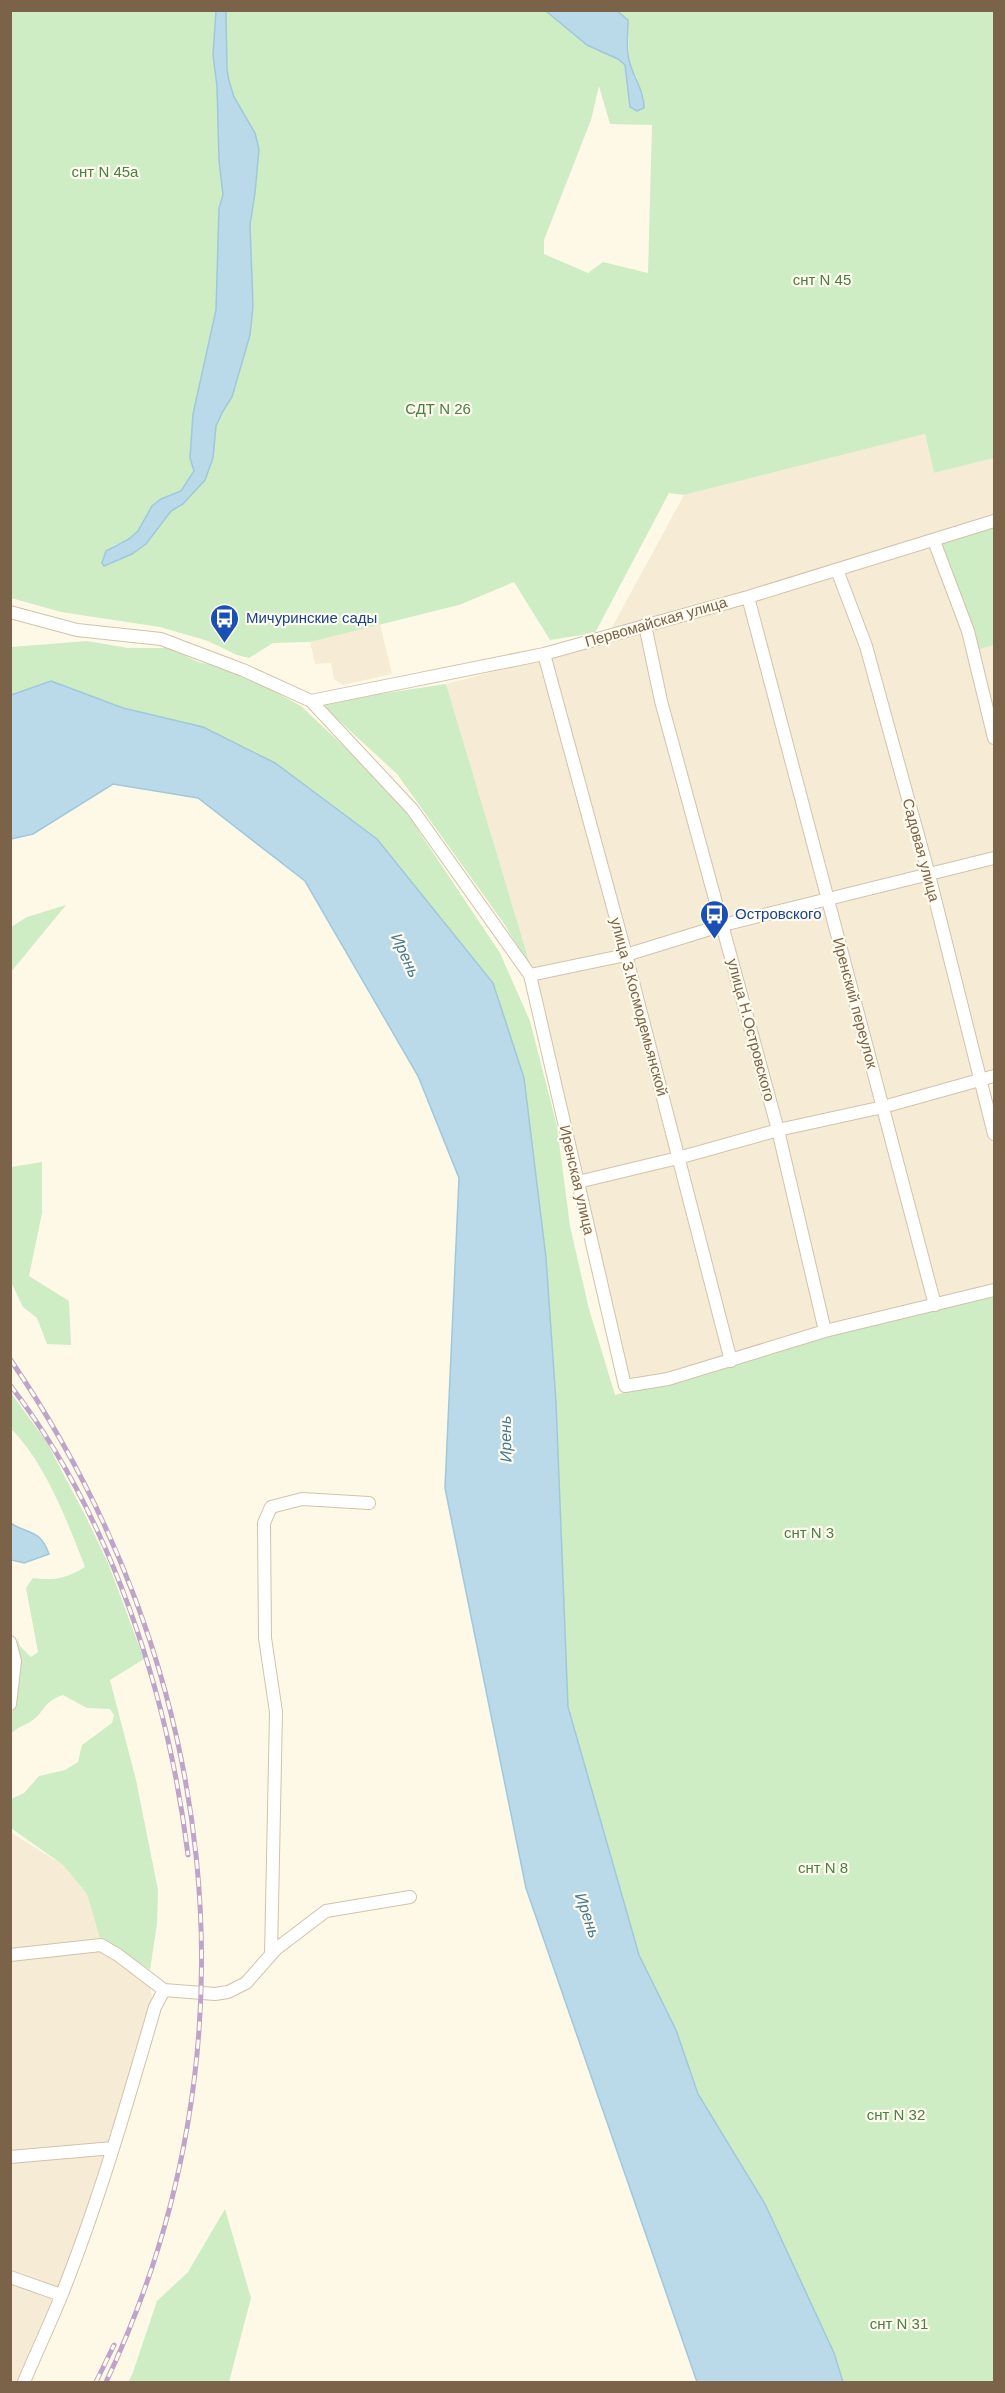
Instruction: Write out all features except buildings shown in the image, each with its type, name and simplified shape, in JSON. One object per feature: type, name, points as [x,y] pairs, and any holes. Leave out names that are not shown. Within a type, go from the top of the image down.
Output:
[{"type":"street","name":"Первомайская улица","points":[[311,701],[544,654],[748,597],[994,521]]},
{"type":"street","points":[[934,541],[968,631],[994,738]]},
{"type":"street","name":"Садовая улица","points":[[837,570],[866,646],[929,875],[994,1134]]},
{"type":"street","name":"Иренский переулок","points":[[748,597],[935,1305]]},
{"type":"street","points":[[10,612],[77,630],[161,639],[243,670],[311,701],[412,809],[530,975],[626,955],[723,925],[828,901],[994,858]]},
{"type":"street","name":"улица Н.Островского","points":[[645,625],[661,701],[778,1130],[825,1331]]},
{"type":"street","name":"улица З.Космодемьянской","points":[[544,654],[626,955],[731,1361]]},
{"type":"street","name":"Иренская улица","points":[[530,975],[625,1386],[668,1379],[731,1361]]},
{"type":"street","points":[[578,1182],[678,1158],[778,1130],[883,1107],[994,1076]]},
{"type":"street","points":[[731,1361],[825,1331],[994,1290]]},
{"type":"street","points":[[271,1955],[276,1712],[265,1638],[264,1523],[271,1507],[302,1499],[369,1503]]},
{"type":"street","points":[[10,1642],[15,1660],[10,1704]]},
{"type":"street","points":[[10,1955],[101,1945],[164,1990],[215,1994],[237,1989],[246,1983],[271,1955],[326,1911],[410,1897]]},
{"type":"street","points":[[24,2382],[62,2295],[113,2148],[155,2007],[164,1990]]},
{"type":"street","points":[[10,2157],[113,2148]]},
{"type":"street","points":[[10,2277],[62,2295]]},
{"type":"shaded area","points":[[925,434],[934,473],[994,458],[994,516],[749,592],[610,631],[684,495]]},
{"type":"shaded area","points":[[932,545],[965,633],[994,752],[994,855],[931,870],[843,573]]},
{"type":"shaded area","points":[[835,574],[863,647],[923,873],[831,896],[752,602]]},
{"type":"shaded area","points":[[746,603],[824,899],[726,921],[665,700],[649,629]]},
{"type":"shaded area","points":[[380,624],[392,674],[343,685],[334,679],[331,663],[315,664],[310,642]]},
{"type":"shaded area","points":[[642,633],[718,923],[629,950],[548,658]]},
{"type":"shaded area","points":[[994,645],[994,723],[977,650]]},
{"type":"shaded area","points":[[541,659],[621,952],[532,971],[446,684]]},
{"type":"shaded area","points":[[994,861],[994,1072],[981,1076],[932,877]]},
{"type":"shaded area","points":[[925,880],[977,1078],[885,1104],[832,903]]},
{"type":"shaded area","points":[[826,906],[879,1105],[781,1126],[728,931]]},
{"type":"shaded area","points":[[722,931],[773,1128],[680,1155],[630,959]]},
{"type":"shaded area","points":[[624,960],[674,1156],[581,1179],[535,978]]},
{"type":"shaded area","points":[[977,1084],[994,1148],[994,1287],[937,1302],[887,1110]]},
{"type":"shaded area","points":[[879,1111],[930,1303],[828,1325],[783,1134]]},
{"type":"shaded area","points":[[775,1136],[819,1328],[735,1356],[683,1161]]},
{"type":"shaded area","points":[[675,1163],[727,1360],[627,1382],[582,1185]]},
{"type":"shaded area","points":[[10,1832],[63,1865],[87,1894],[101,1942],[11,1953]]},
{"type":"shaded area","points":[[101,1947],[143,1979],[151,1990],[153,2004],[110,2144],[11,2154],[10,1958]]},
{"type":"shaded area","points":[[110,2150],[60,2292],[11,2276],[11,2159]]},
{"type":"shaded area","points":[[11,2282],[58,2298],[21,2382],[11,2382]]},
{"type":"green space","points":[[10,11],[216,11],[213,55],[223,195],[219,208],[219,288],[216,314],[198,392],[192,430],[194,471],[181,491],[161,499],[152,506],[138,531],[129,539],[113,546],[103,558],[104,566],[158,528],[171,511],[183,504],[205,480],[213,458],[216,426],[232,397],[250,335],[253,306],[250,225],[259,149],[255,133],[234,97],[229,81],[226,11],[546,11],[587,45],[618,59],[625,65],[630,106],[637,78],[629,62],[628,21],[616,11],[994,11],[994,458],[934,473],[925,434],[684,495],[669,493],[595,633],[550,640],[514,582],[459,605],[310,642],[273,643],[249,658],[237,655],[208,641],[160,627],[61,612],[11,598]],"holes":[[[599,86],[610,124],[652,125],[648,273],[603,262],[588,273],[544,254],[544,240],[591,120]]]},
{"type":"green space","points":[[994,525],[994,645],[977,650],[937,543]]},
{"type":"green space","points":[[87,641],[128,648],[170,648],[198,662],[232,669],[301,706],[353,755],[414,819],[420,833],[500,953],[530,1021],[557,1126],[570,1226],[589,1309],[615,1395],[828,1334],[994,1297],[994,2382],[843,2382],[834,2353],[765,2204],[698,2094],[676,2030],[639,1955],[568,1707],[556,1402],[546,1258],[524,1078],[203,727],[123,708],[51,682],[11,695],[11,647]]},
{"type":"green space","points":[[446,684],[532,971],[505,925],[397,774],[320,703]]},
{"type":"green space","points":[[66,905],[11,972],[11,927],[27,917]]},
{"type":"green space","points":[[42,1162],[42,1213],[29,1276],[69,1301],[71,1345],[47,1344],[37,1318],[23,1307],[11,1282],[11,1167]]},
{"type":"green space","points":[[11,1393],[46,1441],[86,1517],[108,1563],[144,1659],[110,1680],[136,1780],[158,1890],[157,1924],[150,1970],[119,1949],[101,1942],[87,1894],[63,1865],[11,1828],[11,1799],[24,1793],[39,1776],[65,1770],[78,1762],[82,1745],[112,1723],[114,1715],[110,1709],[87,1708],[63,1695],[47,1704],[35,1719],[11,1734],[11,1714],[19,1668],[17,1637],[20,1646],[31,1657],[38,1652],[26,1588],[33,1578],[60,1578],[85,1567],[45,1476],[35,1458],[11,1429]]},
{"type":"green space","points":[[225,2209],[251,2298],[229,2382],[128,2382],[157,2301],[188,2272]]},
{"type":"water","points":[[616,10],[628,20],[628,55],[644,101],[644,108],[637,111],[630,107],[625,65],[618,59],[587,45],[546,11]]},
{"type":"water","points":[[216,11],[226,11],[229,81],[234,97],[255,133],[259,149],[250,225],[253,306],[250,335],[232,397],[216,426],[213,458],[205,480],[183,504],[171,511],[146,544],[132,554],[104,566],[102,563],[106,551],[129,539],[138,531],[152,506],[161,499],[181,491],[194,471],[190,458],[193,414],[216,310],[219,208],[223,195],[213,55]]},
{"type":"water","name":"Ирень","points":[[51,681],[123,708],[203,727],[275,763],[377,839],[493,983],[524,1078],[546,1258],[556,1402],[568,1707],[639,1955],[676,2030],[698,2094],[765,2204],[834,2353],[843,2382],[697,2382],[526,1888],[445,1488],[459,1178],[418,1076],[305,881],[198,798],[113,784],[33,834],[11,839],[11,695]]},
{"type":"water","points":[[10,1523],[38,1536],[49,1554],[24,1563],[11,1560]]},
{"type":"railway","points":[[10,1359],[81,1477],[136,1600],[174,1728],[196,1858],[201,1991],[188,2123],[156,2254],[106,2382]]},
{"type":"railway","points":[[10,1385],[46,1436],[78,1491],[129,1608],[150,1670],[166,1732],[179,1794],[188,1855]]},
{"type":"railway","points":[[96,2382],[114,2345]]},
{"type":"place","name":"Мичуринские сады","points":[[225,644]]},
{"type":"place","name":"Островского","points":[[714,940]]},
{"type":"park label","name":"снт N 45а","points":[[105,172]]},
{"type":"park label","name":"снт N 45","points":[[822,280]]},
{"type":"park label","name":"СДТ N 26","points":[[438,409]]},
{"type":"park label","name":"снт N 3","points":[[809,1533]]},
{"type":"park label","name":"снт N 8","points":[[823,1868]]},
{"type":"park label","name":"снт N 32","points":[[896,2115]]},
{"type":"park label","name":"снт N 31","points":[[899,2324]]}]
